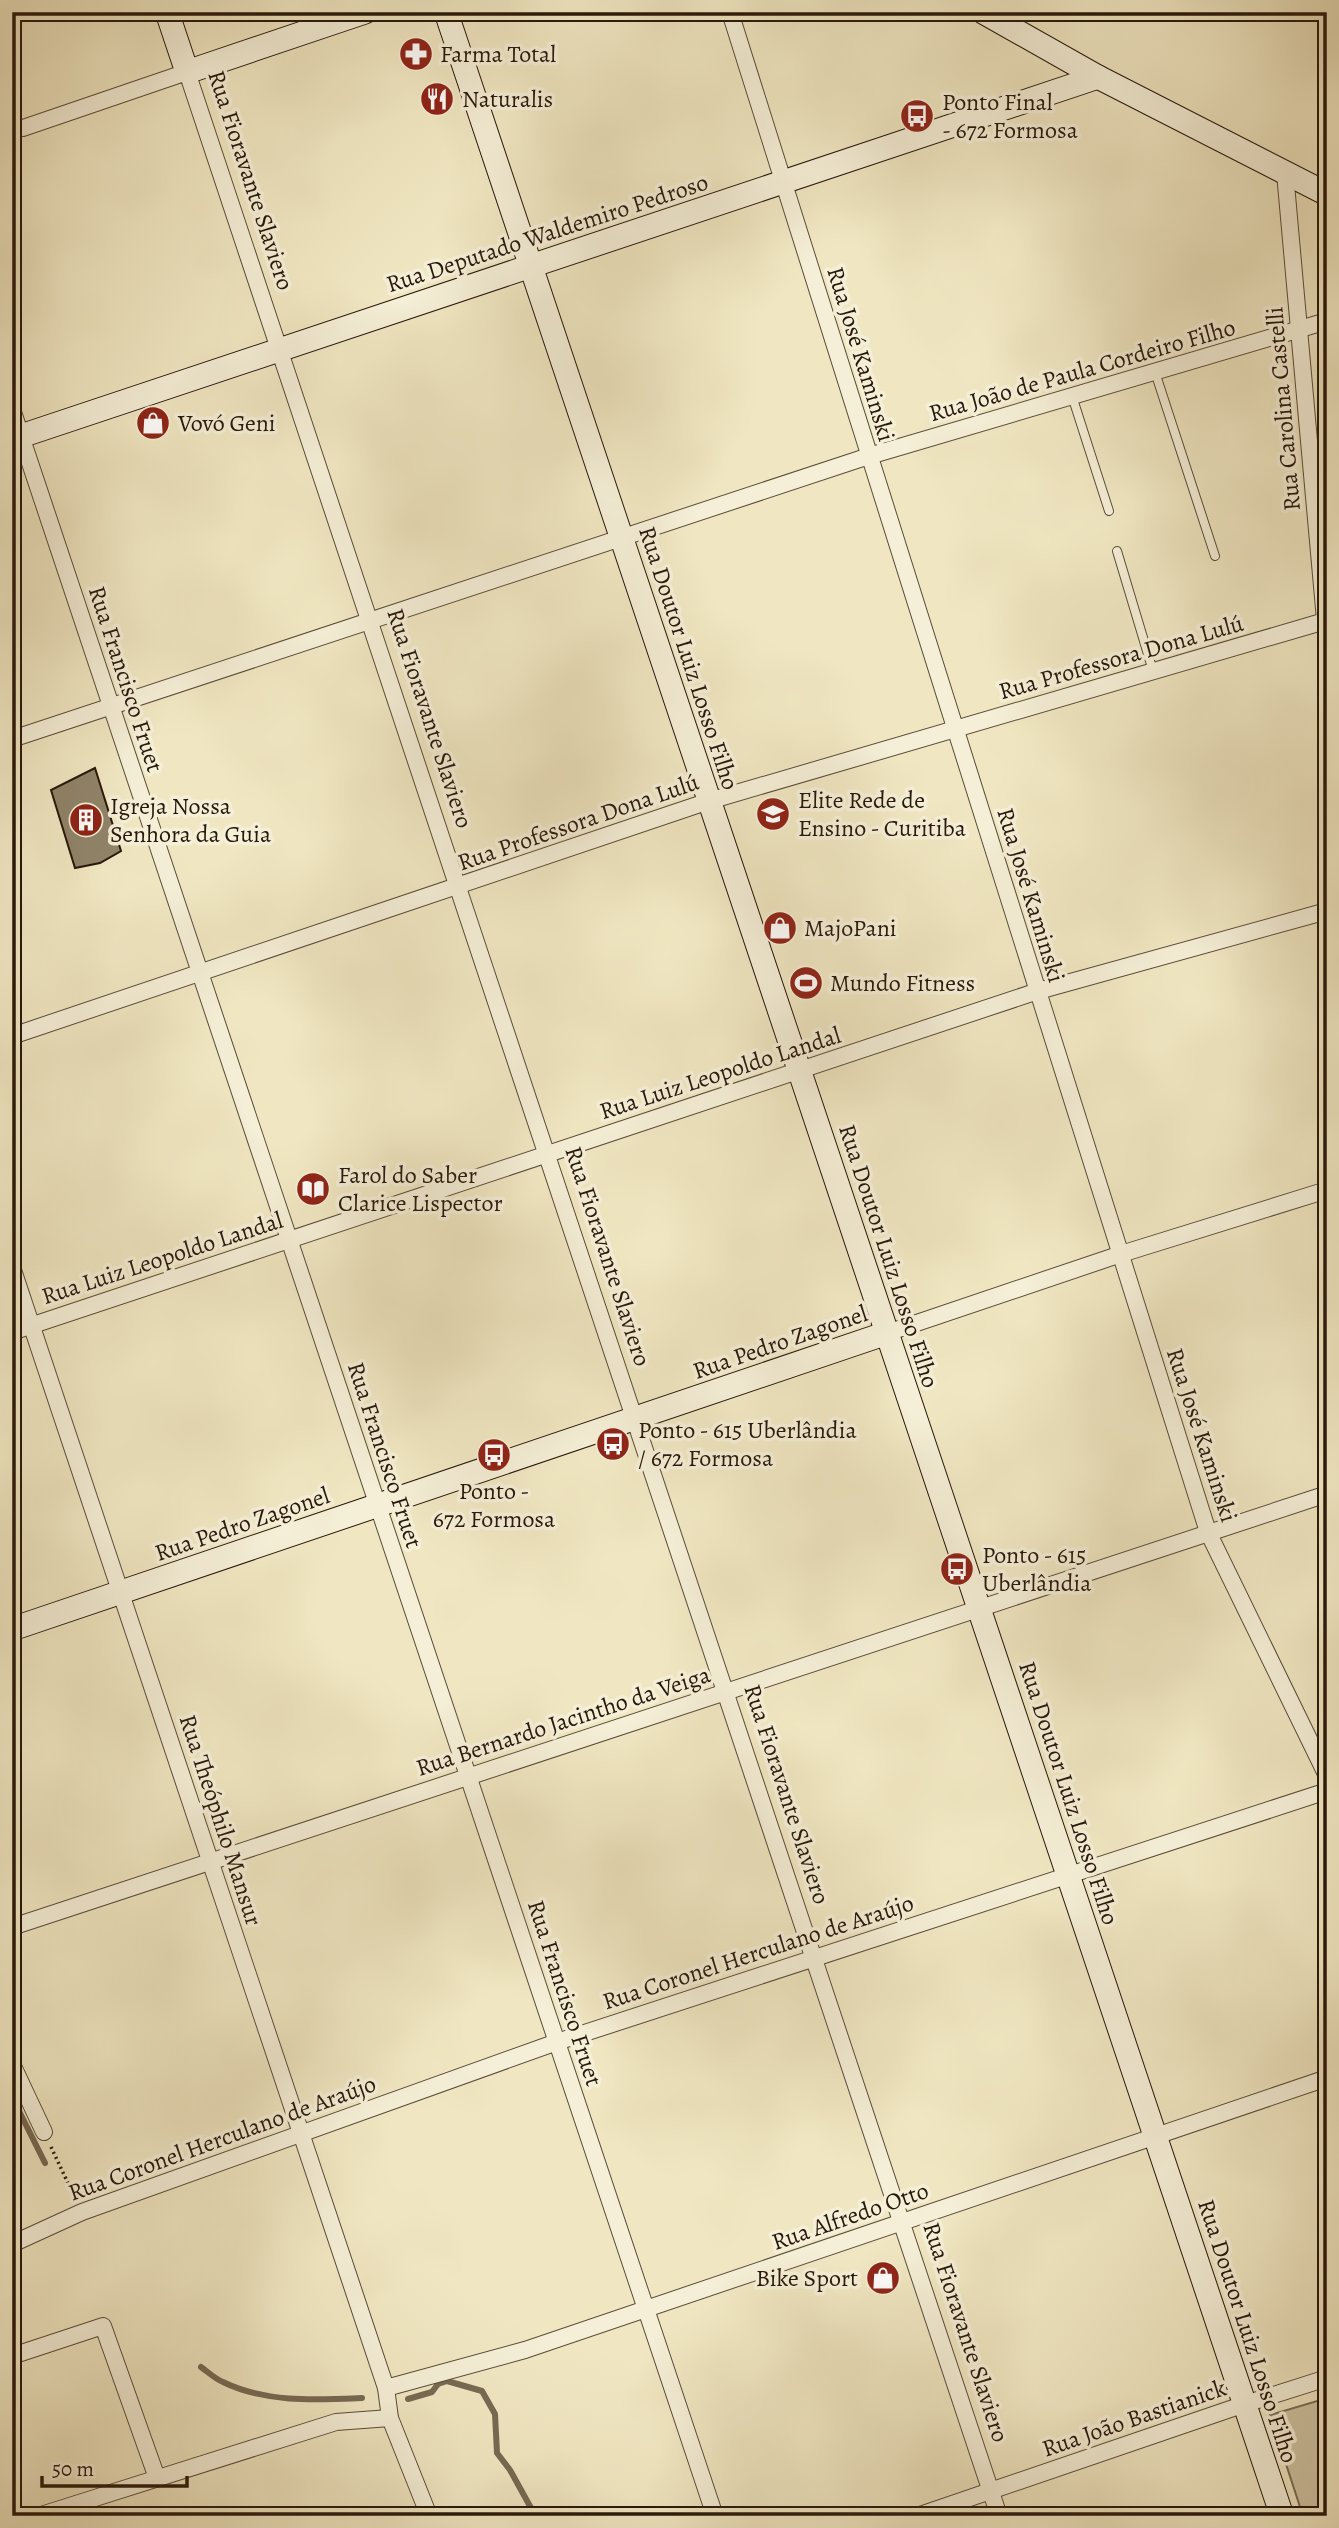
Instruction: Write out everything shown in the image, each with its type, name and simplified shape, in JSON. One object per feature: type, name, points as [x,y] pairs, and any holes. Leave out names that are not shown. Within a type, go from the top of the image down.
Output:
[{"type":"street","name":"Rua Fioravante Slaviero","points":[[167,12],[999,2516]]},
{"type":"street","points":[[23,128],[365,12]]},
{"type":"street","name":"Rua Doutor Luiz Losso Filho","points":[[446,12],[1282,2516]]},
{"type":"street","name":"Rua José Kaminski","points":[[730,12],[1209,1532],[1327,1776]]},
{"type":"street","points":[[983,12],[1098,77],[1327,194]]},
{"type":"street","name":"Rua Deputado Waldemiro Pedroso","points":[[17,438],[1098,77]]},
{"type":"street","name":"Rua Carolina Castelli","points":[[1284,173],[1298,330],[1319,478],[1327,642]]},
{"type":"street","name":"Rua João de Paula Cordeiro Filho","points":[[12,739],[869,456],[1327,321]]},
{"type":"street","name":"Rua Francisco Fruet","points":[[12,410],[17,438],[111,706],[715,2516]]},
{"type":"street","name":"Rua Professora Dona Lulú","points":[[12,1036],[709,801],[1325,621]]},
{"type":"street","name":"Rua Luiz Leopoldo Landal","points":[[12,1332],[1038,991],[1327,911]]},
{"type":"street","name":"Rua Pedro Zagonel","points":[[12,1629],[1121,1254],[1327,1190]]},
{"type":"street","name":"Rua Theóphilo Mansur","points":[[12,1267],[386,2391],[389,2414],[422,2515]]},
{"type":"street","name":"Rua Bernardo Jacintho da Veiga","points":[[12,1927],[1327,1494]]},
{"type":"street","name":"Rua Coronel Herculano de Araújo","points":[[12,2244],[82,2212],[557,2042],[1327,1791]]},
{"type":"street","points":[[12,2064],[44,2132]]},
{"type":"street","name":"Rua Alfredo Otto","points":[[386,2391],[525,2350],[1327,2078]]},
{"type":"street","points":[[12,2357],[103,2326],[157,2478]]},
{"type":"street","name":"Rua João Bastianick","points":[[918,2516],[1327,2378]]},
{"type":"street","points":[[38,2516],[71,2511],[157,2478],[336,2422],[389,2414]]},
{"type":"lane","points":[[1155,372],[1215,556]]},
{"type":"lane","points":[[1072,396],[1109,511]]},
{"type":"lane","points":[[1117,551],[1153,671]]},
{"type":"path","points":[[44,2132],[82,2212]]},
{"type":"shaded area","points":[[1327,2398],[1327,2443],[1320,2516],[1303,2516],[1270,2415]]},
{"type":"building","name":"Igreja Nossa Senhora da Guia","points":[[95,768],[121,851],[100,863],[75,868],[51,790]]},
{"type":"waterway","points":[[12,2097],[45,2163]]},
{"type":"waterway","points":[[201,2367],[220,2381],[256,2394],[291,2399],[362,2398]]},
{"type":"waterway","points":[[408,2399],[432,2392],[438,2384],[447,2381],[482,2391],[495,2414],[497,2453],[510,2470],[531,2508],[544,2516]]},
{"type":"place","name":"Farma Total","points":[[416,54]]},
{"type":"place","name":"Naturalis","points":[[437,99]]},
{"type":"place","name":"Ponto Final - 672 Formosa","points":[[917,116]]},
{"type":"place","name":"Vovó Geni","points":[[153,423]]},
{"type":"place","name":"Elite Rede de Ensino - Curitiba","points":[[773,814]]},
{"type":"place","name":"Igreja Nossa Senhora da Guia","points":[[86,820]]},
{"type":"place","name":"MajoPani","points":[[780,928]]},
{"type":"place","name":"Mundo Fitness","points":[[806,983]]},
{"type":"place","name":"Farol do Saber Clarice Lispector","points":[[313,1189]]},
{"type":"place","name":"Ponto - 615 Uberlândia / 672 Formosa","points":[[613,1444]]},
{"type":"place","name":"Ponto - 672 Formosa","points":[[494,1455]]},
{"type":"place","name":"Ponto - 615 Uberlândia","points":[[957,1569]]},
{"type":"place","name":"Bike Sport","points":[[883,2278]]}]
